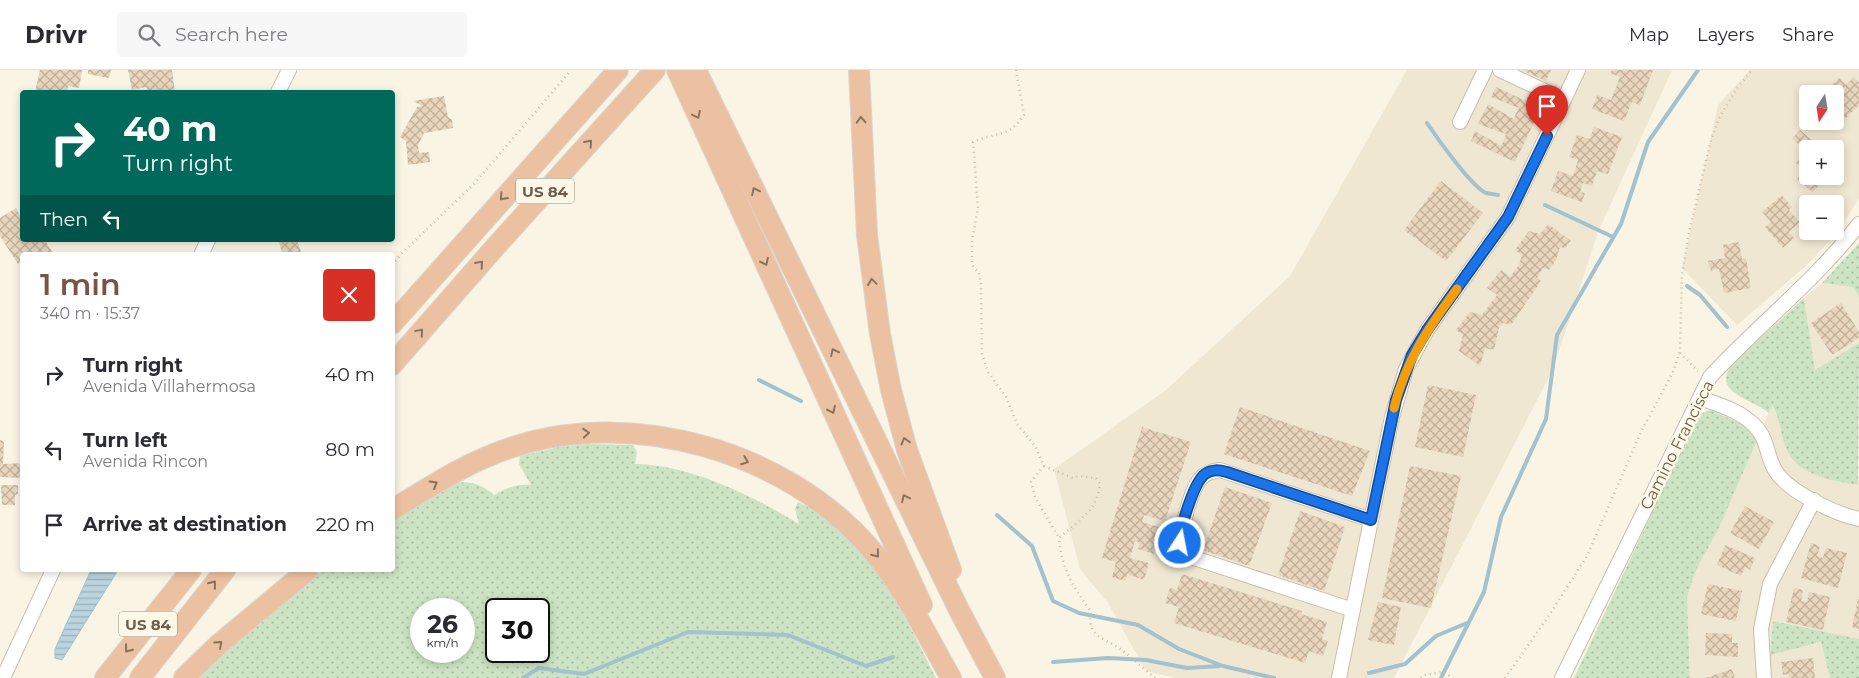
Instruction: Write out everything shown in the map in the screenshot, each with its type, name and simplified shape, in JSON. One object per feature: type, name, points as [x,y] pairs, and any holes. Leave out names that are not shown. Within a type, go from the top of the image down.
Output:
[{"type":"highway","name":"US 84","points":[[395,321],[618,70]]},
{"type":"highway","points":[[677,70],[953,678]]},
{"type":"highway","points":[[696,70],[959,610],[995,678]]},
{"type":"highway","points":[[859,70],[863,176],[870,267],[891,390],[907,450],[982,651]]},
{"type":"highway","name":"US 84","points":[[395,362],[503,238],[650,76]]},
{"type":"highway","points":[[395,508],[483,458],[515,446],[545,439],[571,434],[619,432],[645,434],[690,442],[752,463],[810,496],[842,521],[868,545],[888,569],[953,678]]},
{"type":"highway","name":"US 84","points":[[105,678],[188,572]]},
{"type":"highway","name":"US 84","points":[[140,678],[223,572]]},
{"type":"highway","points":[[184,678],[218,645],[306,572]]},
{"type":"street","points":[[279,90],[289,70]]},
{"type":"street","points":[[1460,122],[1485,70]]},
{"type":"street","points":[[1500,70],[1564,100]]},
{"type":"street","points":[[1339,678],[1396,400],[1412,355],[1427,330],[1508,217],[1578,70]]},
{"type":"street","name":"Camino Francisca","points":[[1562,678],[1708,381],[1744,340],[1813,278],[1859,224]]},
{"type":"street","points":[[1700,398],[1740,413],[1756,426],[1766,440],[1774,469],[1786,483],[1844,516],[1859,520]]},
{"type":"street","points":[[1353,610],[1194,558],[1182,549],[1181,531],[1199,480],[1207,473],[1220,470],[1371,520]]},
{"type":"street","points":[[1764,678],[1761,629],[1770,584],[1814,500]]},
{"type":"street","points":[[3,678],[52,572]]},
{"type":"path","points":[[395,261],[475,183],[571,70]]},
{"type":"path","points":[[1016,70],[1024,115],[1016,126],[1006,133],[985,136],[974,142],[978,208],[972,241],[972,265],[979,273],[981,284],[982,354],[988,372],[1006,397],[1018,424],[1035,446],[1044,466],[1073,478],[1080,476],[1096,478],[1100,484],[1091,510],[1083,520],[1060,538]]},
{"type":"path","points":[[1505,678],[1548,617],[1587,556],[1641,432],[1674,372],[1680,353],[1682,275],[1689,232],[1710,144],[1719,118],[1737,88],[1752,70]]},
{"type":"path","points":[[1680,353],[1708,381]]},
{"type":"path","points":[[1044,466],[1031,482],[1035,496],[1060,538],[1061,559],[1076,590],[1091,612],[1089,621],[1103,641],[1118,647],[1155,678]]},
{"type":"path","points":[[1421,678],[1424,675],[1444,672],[1453,678]]},
{"type":"shaded area","points":[[1407,70],[1672,70],[1598,232],[1553,369],[1394,678],[1175,678],[1146,671],[1108,603],[1080,569],[1054,469],[1166,390],[1290,276]]},
{"type":"shaded area","points":[[1750,70],[1859,70],[1859,199],[1844,222],[1844,195],[1799,195],[1799,240],[1830,240],[1807,265],[1737,325],[1682,268],[1718,105]]},
{"type":"shaded area","points":[[1822,283],[1853,287],[1859,297],[1859,343],[1815,370],[1804,298]]},
{"type":"shaded area","points":[[1772,405],[1796,462],[1802,468],[1810,473],[1858,484],[1859,478],[1859,639],[1773,621],[1770,654],[1822,642],[1830,678],[1690,678],[1687,597],[1697,568],[1718,530]]},
{"type":"green space","points":[[1859,243],[1859,297],[1853,287],[1822,283]]},
{"type":"green space","points":[[1804,298],[1815,370],[1859,343],[1858,485],[1817,476],[1800,466],[1792,459],[1787,450],[1772,405],[1769,413],[1736,394],[1726,382],[1727,374],[1732,364]]},
{"type":"green space","points":[[1710,410],[1745,425],[1758,438],[1718,530],[1697,568],[1687,597],[1690,678],[1574,678],[1696,420],[1700,414]]},
{"type":"green space","points":[[586,444],[633,445],[637,452],[635,464],[677,470],[720,483],[799,524],[795,509],[798,502],[823,517],[864,555],[896,602],[936,678],[197,678],[244,635],[321,572],[395,572],[395,519],[443,489],[458,483],[468,482],[487,489],[494,495],[511,487],[531,485],[519,464],[520,456],[559,447]]},
{"type":"green space","points":[[1773,621],[1859,639],[1859,678],[1830,678],[1821,642],[1770,655]]},
{"type":"water","points":[[90,572],[117,572],[62,660],[55,658],[55,649]]},
{"type":"building","points":[[40,70],[82,70],[79,88],[68,86],[67,90],[35,90]]},
{"type":"building","points":[[88,70],[111,70],[109,78],[88,74]]},
{"type":"building","points":[[128,70],[172,70],[175,90],[147,90],[146,87],[132,90]]},
{"type":"building","points":[[1522,70],[1551,70],[1546,81]]},
{"type":"building","points":[[1612,70],[1653,70],[1640,105],[1632,102],[1624,121],[1592,109],[1597,95],[1611,100],[1620,77],[1610,73]]},
{"type":"building","points":[[1854,77],[1859,82],[1859,105],[1844,120],[1844,85],[1832,85],[1839,78],[1846,85]]},
{"type":"building","points":[[1496,87],[1541,108],[1515,162],[1471,141],[1475,131],[1501,146],[1504,140],[1506,134],[1478,124],[1488,104],[1514,119],[1519,108],[1491,97]]},
{"type":"building","points":[[444,96],[448,117],[452,120],[453,128],[424,133],[418,145],[419,153],[429,152],[430,162],[408,165],[406,141],[400,137],[417,107],[422,106],[413,101]]},
{"type":"building","points":[[1594,127],[1622,137],[1608,174],[1597,171],[1592,186],[1583,183],[1580,192],[1585,193],[1582,202],[1551,191],[1558,171],[1573,176],[1578,160],[1569,157],[1577,135],[1590,139]]},
{"type":"building","points":[[1800,130],[1812,140],[1799,140],[1799,145],[1792,139]]},
{"type":"building","points":[[1441,181],[1483,213],[1446,261],[1404,230]]},
{"type":"building","points":[[1804,185],[1819,185],[1813,192]]},
{"type":"building","points":[[1782,195],[1792,207],[1789,210],[1799,223],[1789,232],[1794,238],[1783,248],[1765,227],[1771,222],[1762,212]]},
{"type":"building","points":[[16,208],[20,215],[20,242],[46,242],[52,252],[20,252],[20,262],[18,264],[0,236],[0,218]]},
{"type":"building","points":[[1548,224],[1571,241],[1565,248],[1560,247],[1556,260],[1549,270],[1543,268],[1537,278],[1541,281],[1511,325],[1503,323],[1499,328],[1494,350],[1485,348],[1480,366],[1459,351],[1463,335],[1456,330],[1470,312],[1482,315],[1497,295],[1487,288],[1501,270],[1510,277],[1519,265],[1522,255],[1515,250],[1529,231],[1540,234]]},
{"type":"building","points":[[279,242],[298,242],[301,252],[282,252]]},
{"type":"building","points":[[1739,242],[1742,259],[1746,258],[1751,288],[1724,293],[1719,269],[1711,271],[1708,261],[1725,258],[1723,245]]},
{"type":"building","points":[[1841,303],[1859,332],[1859,338],[1832,355],[1811,323]]},
{"type":"building","points":[[1428,385],[1476,395],[1463,457],[1415,447]]},
{"type":"building","points":[[1240,407],[1370,451],[1352,496],[1224,454]]},
{"type":"building","points":[[1142,427],[1191,442],[1165,521],[1144,515],[1142,522],[1162,528],[1154,554],[1138,549],[1140,543],[1135,541],[1130,558],[1149,563],[1144,580],[1127,574],[1125,581],[1112,577],[1116,562],[1102,558]]},
{"type":"building","points":[[0,440],[4,441],[3,464],[20,463],[20,478],[0,477]]},
{"type":"building","points":[[1410,466],[1461,476],[1431,608],[1382,598]]},
{"type":"building","points":[[1,485],[18,485],[15,505],[2,505]]},
{"type":"building","points":[[1225,487],[1272,503],[1249,566],[1203,550]]},
{"type":"building","points":[[1745,506],[1774,522],[1759,549],[1730,533]]},
{"type":"building","points":[[1300,511],[1345,527],[1324,591],[1278,575]]},
{"type":"building","points":[[1811,543],[1820,546],[1817,556],[1823,558],[1826,548],[1847,553],[1838,588],[1801,578]]},
{"type":"building","points":[[1725,545],[1755,558],[1750,570],[1745,567],[1741,576],[1717,565]]},
{"type":"building","points":[[1182,574],[1302,611],[1301,614],[1327,622],[1322,639],[1328,641],[1323,656],[1309,651],[1305,663],[1174,623],[1179,607],[1165,603],[1170,588],[1177,590]]},
{"type":"building","points":[[1708,584],[1742,591],[1736,621],[1701,614]]},
{"type":"building","points":[[1794,588],[1803,590],[1801,601],[1807,602],[1809,592],[1830,597],[1823,630],[1786,622]]},
{"type":"building","points":[[1859,599],[1859,629],[1852,627]]},
{"type":"building","points":[[1378,602],[1401,607],[1394,645],[1368,640]]},
{"type":"building","points":[[1706,633],[1732,634],[1732,643],[1738,643],[1738,657],[1705,655]]},
{"type":"building","points":[[1813,658],[1815,678],[1789,678],[1788,674],[1783,675],[1781,662]]},
{"type":"building","points":[[1732,669],[1735,678],[1705,678]]},
{"type":"waterway","points":[[1441,678],[1484,592],[1501,517],[1546,419],[1557,335],[1621,224],[1648,142],[1698,70]]},
{"type":"waterway","points":[[1427,123],[1472,181],[1486,193],[1498,195]]},
{"type":"waterway","points":[[1545,205],[1613,237]]},
{"type":"waterway","points":[[1687,286],[1700,295],[1727,327]]},
{"type":"waterway","points":[[759,380],[801,401]]},
{"type":"waterway","points":[[997,515],[1032,546],[1053,601],[1079,613],[1138,625],[1179,649],[1223,666],[1274,678]]},
{"type":"waterway","points":[[1369,673],[1405,664],[1436,636],[1467,623]]},
{"type":"waterway","points":[[523,678],[539,668],[584,674],[688,632],[788,635],[866,666],[893,657]]},
{"type":"waterway","points":[[1053,662],[1108,658],[1146,660],[1187,668],[1220,666]]},
{"type":"slow traffic","points":[[1394,408],[1412,355],[1427,330],[1457,289]]},
{"type":"route","points":[[1180,543],[1181,531],[1199,480],[1207,473],[1220,470],[1371,520],[1396,400],[1412,355],[1427,330],[1508,217],[1547,136]]}]
